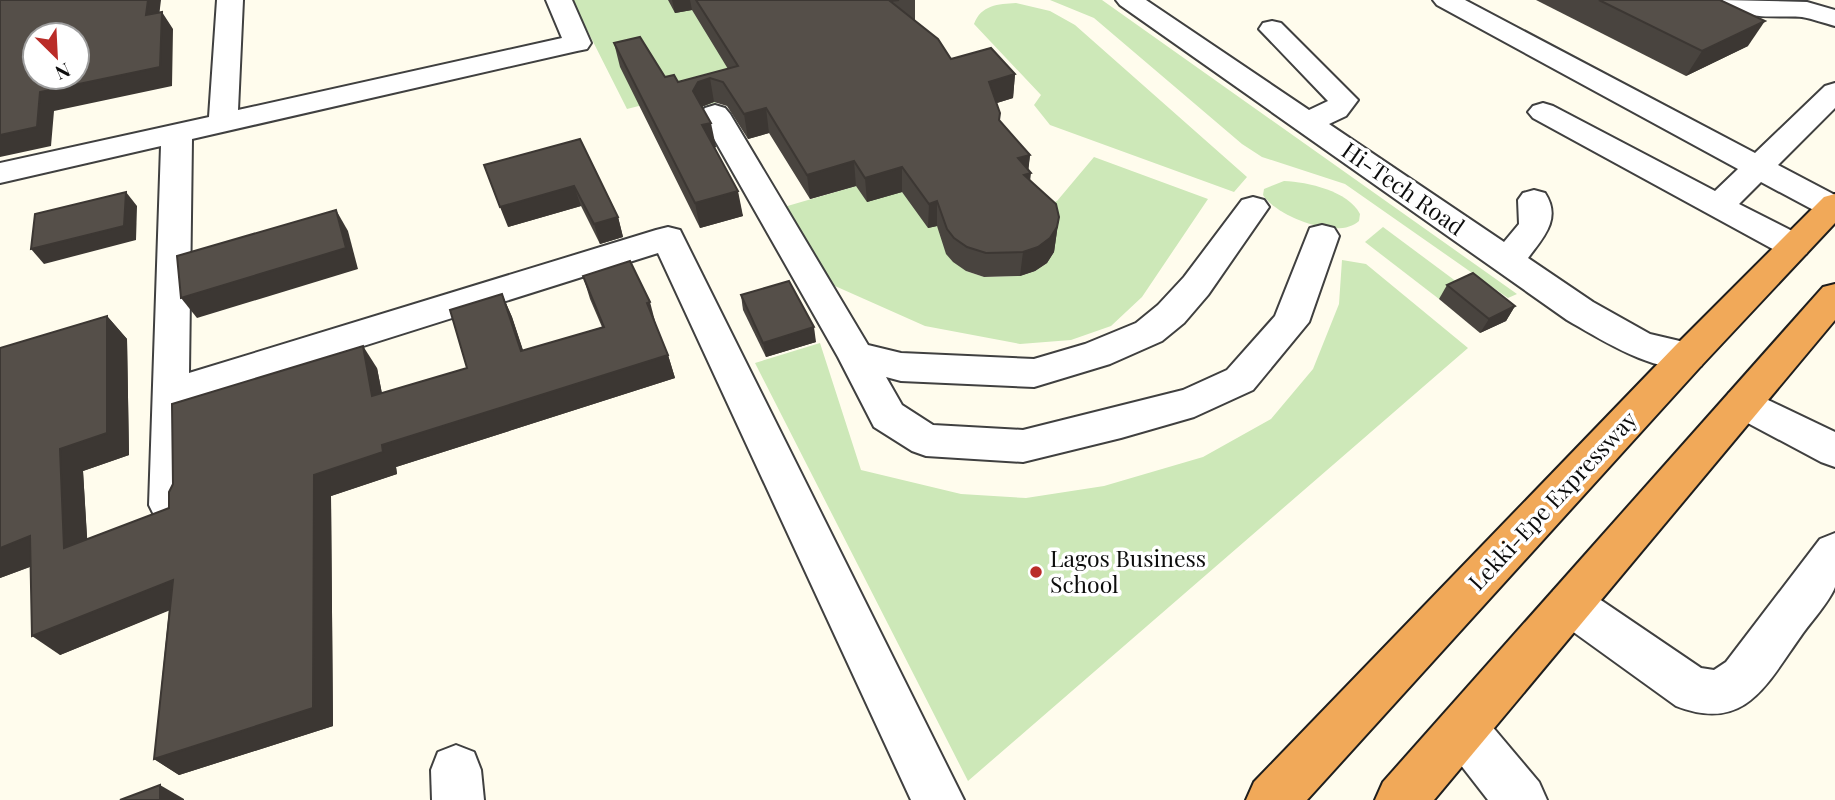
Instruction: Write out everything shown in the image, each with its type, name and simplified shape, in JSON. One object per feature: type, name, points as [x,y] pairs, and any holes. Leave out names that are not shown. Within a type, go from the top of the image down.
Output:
[{"type":"highway","name":"Lekki-Epe Expressway","points":[[1272,800],[1688,356],[1833,206]]},
{"type":"highway","points":[[1401,800],[1835,296]]},
{"type":"street","points":[[223,121],[230,0]]},
{"type":"street","points":[[0,173],[577,43],[559,0]]},
{"type":"street","name":"Hi-Tech Road","points":[[1129,0],[1580,311],[1640,345],[1688,356]]},
{"type":"street","points":[[1446,0],[1755,168],[1833,206]]},
{"type":"street","points":[[1735,0],[1746,6],[1765,3],[1835,18]]},
{"type":"street","points":[[1272,29],[1345,100],[1336,110],[1307,122]]},
{"type":"street","points":[[1718,206],[1835,92]]},
{"type":"street","points":[[1543,112],[1794,247]]},
{"type":"street","points":[[715,114],[888,416],[926,440],[1023,446],[1121,423],[1194,401],[1240,380],[1291,322],[1322,236]]},
{"type":"street","points":[[170,505],[170,393],[177,132]]},
{"type":"street","points":[[1508,261],[1535,226],[1534,200]]},
{"type":"street","points":[[856,356],[901,367],[961,372],[1034,373],[1097,354],[1149,331],[1171,314],[1196,286],[1253,207]]},
{"type":"street","points":[[170,393],[668,239],[938,800]]},
{"type":"street","points":[[1743,402],[1835,451]]},
{"type":"street","points":[[1570,604],[1693,690],[1719,693],[1742,678],[1835,552]]},
{"type":"street","points":[[1463,729],[1521,800]]},
{"type":"green space","points":[[572,0],[775,0],[742,90],[734,98],[691,109],[682,95],[627,109]]},
{"type":"green space","points":[[1050,0],[1102,0],[1517,294],[1508,298],[1345,184],[1262,157],[1242,144],[1094,18]]},
{"type":"green space","points":[[1016,3],[1050,11],[1075,25],[1247,177],[1234,192],[1050,125],[1034,105],[1041,95],[974,24],[986,9]]},
{"type":"green space","points":[[1094,157],[1208,199],[1142,297],[1111,326],[1071,340],[1020,344],[925,326],[826,282],[784,207],[856,186],[902,192],[937,226],[966,271],[984,277],[1020,276],[1047,263],[1054,252],[1040,209],[1057,201]]},
{"type":"green space","points":[[1284,181],[1304,183],[1337,194],[1354,206],[1360,214],[1359,221],[1337,228],[1323,227],[1294,218],[1270,203],[1263,195],[1264,189]]},
{"type":"green space","points":[[1383,227],[1465,288],[1439,299],[1365,242]]},
{"type":"green space","points":[[1342,260],[1366,264],[1468,348],[968,781],[755,363],[820,343],[861,470],[961,494],[1026,498],[1104,486],[1203,457],[1271,419],[1313,369],[1339,304]]},
{"type":"building","points":[[0,0],[148,0],[146,15],[162,12],[160,67],[91,81],[91,21],[21,21],[21,91],[45,91],[40,92],[37,127],[0,135]]},
{"type":"building","points":[[696,0],[899,0],[890,1],[938,39],[951,59],[991,48],[1015,74],[989,82],[1000,113],[999,120],[1030,155],[1018,158],[1031,173],[1024,175],[1056,204],[1059,217],[1057,227],[1050,238],[1038,247],[1023,252],[986,253],[967,247],[947,229],[937,201],[929,204],[902,167],[865,178],[854,161],[807,175],[766,108],[744,114],[723,82],[710,78],[698,82],[693,91],[711,123],[702,125],[738,191],[695,203],[614,43],[640,37],[665,77],[674,75],[678,82],[738,66]]},
{"type":"building","points":[[1599,0],[1720,0],[1765,21],[1702,51]]},
{"type":"building","points":[[580,139],[618,217],[594,224],[574,186],[500,207],[484,165]]},
{"type":"building","points":[[126,192],[124,226],[31,249],[35,214]]},
{"type":"building","points":[[336,210],[346,248],[181,298],[177,256]]},
{"type":"building","points":[[630,261],[650,302],[647,303],[668,355],[382,445],[383,452],[314,475],[313,708],[154,759],[173,580],[32,636],[30,536],[0,548],[0,348],[107,316],[107,433],[60,449],[64,548],[169,508],[169,492],[173,484],[172,404],[363,346],[372,396],[467,368],[450,310],[502,294],[521,351],[604,327],[583,276]]},
{"type":"building","points":[[1473,273],[1515,306],[1489,319],[1447,285]]},
{"type":"building","points":[[789,281],[814,327],[763,343],[741,295]]},
{"type":"building","points":[[160,785],[160,800],[120,800]]},
{"type":"place","name":"Lagos Business School","points":[[1036,572]]}]
